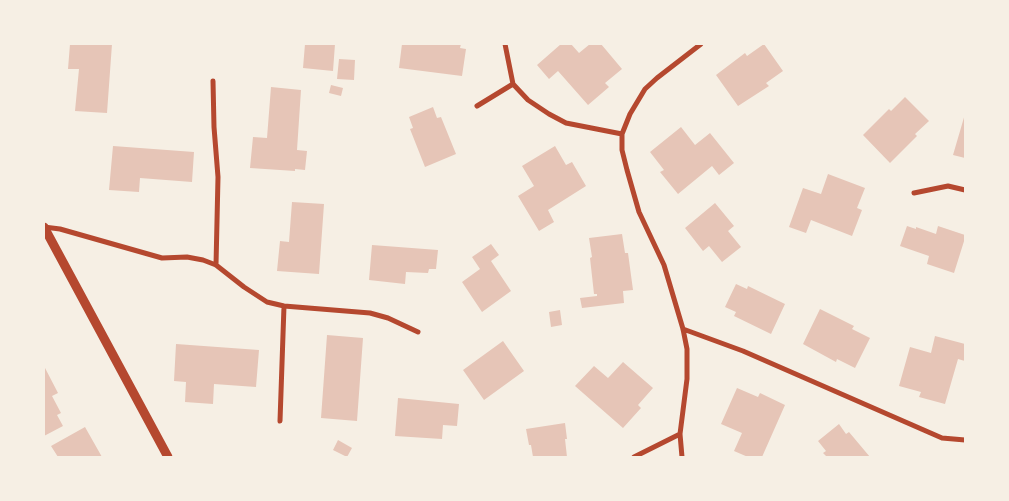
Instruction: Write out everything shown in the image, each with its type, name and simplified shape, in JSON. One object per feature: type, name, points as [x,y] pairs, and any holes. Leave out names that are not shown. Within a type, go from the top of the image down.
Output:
[{"type":"street","points":[[505,44],[513,84],[528,100],[566,123],[622,134]]},
{"type":"street","points":[[682,457],[680,434],[687,379],[687,349],[664,265],[639,212],[622,150],[622,134],[630,114],[645,90],[657,78],[701,44]]},
{"type":"street","points":[[213,81],[218,177],[216,265]]},
{"type":"street","points":[[477,106],[513,84]]},
{"type":"street","points":[[914,193],[948,186],[965,190]]},
{"type":"street","points":[[44,227],[60,229],[162,258],[187,257],[203,260],[216,265],[267,302],[284,306],[370,313],[388,318],[418,332]]},
{"type":"street","points":[[44,227],[168,457]]},
{"type":"street","points":[[280,420],[284,306]]},
{"type":"street","points":[[683,330],[743,351],[942,438],[965,440]]},
{"type":"street","points":[[634,457],[680,434]]},
{"type":"building","points":[[70,44],[112,44],[107,113],[75,111],[79,69],[68,69]]},
{"type":"building","points":[[305,44],[335,44],[333,71],[303,68]]},
{"type":"building","points":[[402,44],[461,44],[460,48],[466,49],[462,76],[399,68]]},
{"type":"building","points":[[561,44],[571,44],[579,53],[590,44],[601,44],[622,69],[605,83],[609,87],[588,105],[558,71],[549,79],[537,65]]},
{"type":"building","points":[[764,44],[783,71],[766,83],[769,86],[738,106],[716,75],[745,53],[747,56]]},
{"type":"building","points":[[339,59],[355,60],[354,80],[337,79]]},
{"type":"building","points":[[331,85],[343,88],[341,96],[329,93]]},
{"type":"building","points":[[271,87],[301,90],[297,150],[307,151],[305,170],[250,168],[253,137],[267,138]]},
{"type":"building","points":[[905,97],[929,121],[890,163],[863,135],[889,109],[891,111]]},
{"type":"building","points":[[433,107],[437,118],[441,117],[456,154],[425,167],[410,129],[413,128],[409,117]]},
{"type":"building","points":[[965,114],[965,158],[953,155]]},
{"type":"building","points":[[681,127],[695,145],[710,133],[734,163],[719,175],[712,166],[678,194],[660,172],[664,170],[650,152]]},
{"type":"building","points":[[113,146],[194,152],[192,182],[140,178],[139,192],[109,190]]},
{"type":"building","points":[[555,146],[566,165],[572,162],[586,186],[548,210],[554,222],[539,231],[518,196],[534,186],[522,166]]},
{"type":"building","points":[[828,174],[865,188],[857,208],[862,210],[852,236],[811,220],[806,233],[789,227],[803,188],[821,194]]},
{"type":"building","points":[[292,202],[324,204],[319,274],[277,271],[280,241],[289,242]]},
{"type":"building","points":[[715,203],[734,226],[728,231],[741,247],[722,262],[709,246],[703,251],[685,228]]},
{"type":"building","points":[[907,226],[936,234],[938,226],[965,235],[954,273],[927,264],[929,256],[900,246]]},
{"type":"building","points":[[622,234],[625,253],[628,253],[633,290],[623,291],[624,303],[582,308],[580,298],[597,296],[597,294],[594,294],[589,238]]},
{"type":"building","points":[[491,244],[499,255],[491,261],[511,291],[482,312],[462,282],[480,269],[472,257]]},
{"type":"building","points":[[372,245],[438,250],[436,269],[429,269],[428,273],[406,272],[405,284],[369,280]]},
{"type":"building","points":[[736,284],[747,289],[748,286],[785,304],[771,334],[734,316],[736,312],[725,307]]},
{"type":"building","points":[[820,309],[854,326],[852,329],[870,338],[855,368],[837,359],[836,362],[803,344]]},
{"type":"building","points":[[560,310],[562,325],[551,327],[549,312]]},
{"type":"building","points":[[327,335],[363,338],[357,421],[321,418]]},
{"type":"building","points":[[935,336],[965,344],[965,361],[958,359],[945,404],[919,397],[921,392],[899,386],[910,347],[931,353]]},
{"type":"building","points":[[503,341],[524,371],[484,400],[463,370]]},
{"type":"building","points":[[176,344],[259,350],[256,387],[214,384],[213,404],[185,402],[186,382],[174,381]]},
{"type":"building","points":[[623,362],[653,388],[638,405],[641,408],[623,428],[575,386],[594,366],[608,378]]},
{"type":"building","points":[[44,366],[58,393],[52,396],[61,413],[57,415],[63,426],[44,436]]},
{"type":"building","points":[[737,388],[758,397],[760,393],[785,405],[762,457],[748,457],[734,451],[742,433],[721,424]]},
{"type":"building","points":[[398,398],[459,404],[457,426],[443,425],[442,439],[395,436]]},
{"type":"building","points":[[565,423],[567,457],[533,457],[526,429]]},
{"type":"building","points":[[839,424],[846,434],[849,432],[870,457],[827,457],[823,453],[826,451],[818,441]]},
{"type":"building","points":[[85,427],[102,457],[58,457],[51,446]]},
{"type":"building","points":[[338,440],[352,448],[347,457],[333,450]]}]
